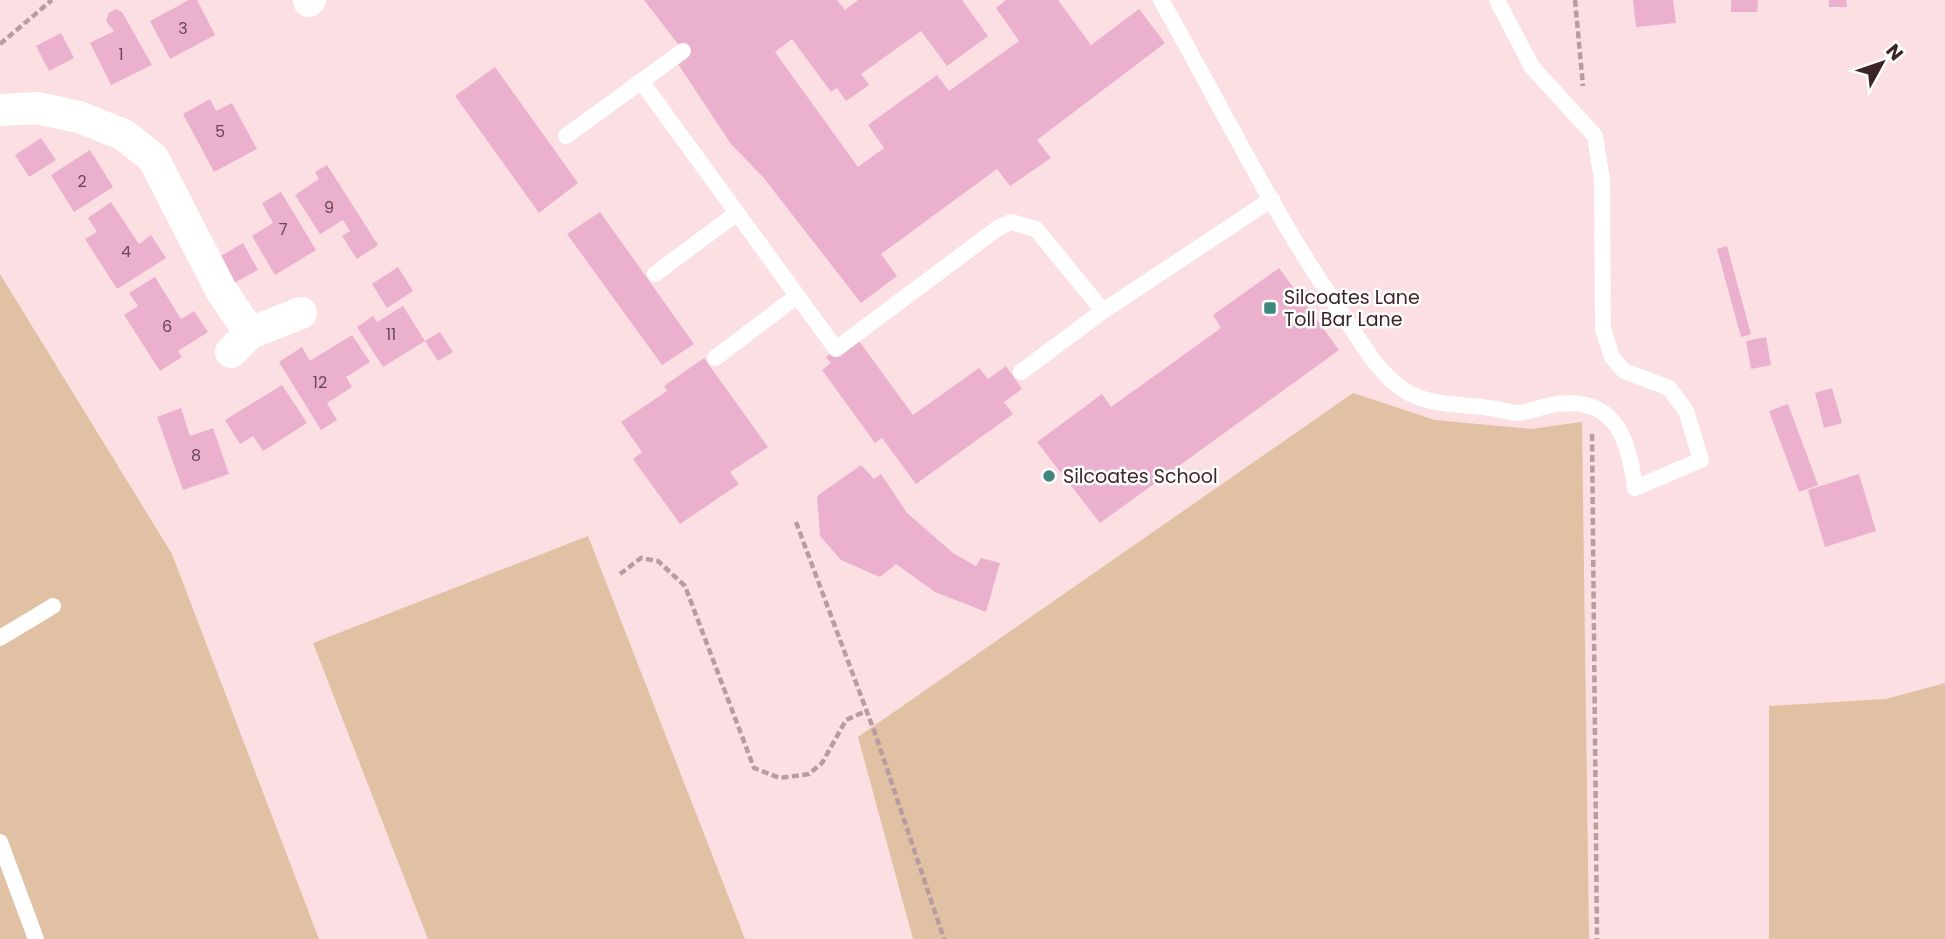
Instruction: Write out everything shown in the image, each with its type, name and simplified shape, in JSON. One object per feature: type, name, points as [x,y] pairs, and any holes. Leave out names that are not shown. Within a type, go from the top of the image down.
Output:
[{"type":"street","points":[[0,110],[37,108],[79,117],[124,135],[153,158],[221,290],[241,342],[301,313]]},
{"type":"lane","points":[[1161,0],[1315,275],[1387,377],[1405,391],[1424,400],[1514,413],[1555,404],[1582,402],[1592,406],[1615,423],[1628,443],[1635,488],[1701,460],[1686,411],[1669,388],[1624,371],[1612,357],[1603,329],[1602,180],[1595,136],[1532,67],[1497,0]]},
{"type":"lane","points":[[566,136],[682,51]]},
{"type":"lane","points":[[641,81],[836,349],[998,228],[1011,222],[1036,229],[1103,311]]},
{"type":"lane","points":[[1021,372],[1103,311],[1272,200]]},
{"type":"lane","points":[[655,274],[737,213]]},
{"type":"lane","points":[[715,358],[797,296]]},
{"type":"lane","points":[[0,638],[53,606]]},
{"type":"lane","points":[[0,842],[36,939]]},
{"type":"path","points":[[0,44],[52,0]]},
{"type":"path","points":[[1575,0],[1587,127]]},
{"type":"path","points":[[1592,406],[1597,939]]},
{"type":"path","points":[[796,522],[926,878],[944,939]]},
{"type":"path","points":[[620,573],[642,558],[658,561],[685,586],[754,768],[780,778],[809,774],[822,763],[846,720],[866,711]]},
{"type":"shaded area","points":[[0,274],[172,554],[319,939],[0,939]]},
{"type":"shaded area","points":[[1353,393],[1435,420],[1531,429],[1582,422],[1589,939],[913,939],[858,737]]},
{"type":"shaded area","points":[[588,536],[745,939],[428,939],[313,643]]},
{"type":"shaded area","points":[[1945,683],[1945,939],[1769,939],[1769,706],[1886,699]]},
{"type":"building","points":[[189,0],[197,0],[215,35],[170,59],[150,21]]},
{"type":"building","points":[[644,0],[837,0],[845,10],[858,0],[962,0],[988,36],[947,66],[921,31],[861,74],[869,85],[846,101],[837,88],[831,92],[792,39],[775,52],[858,167],[884,148],[868,125],[937,75],[949,91],[1019,41],[996,8],[1006,0],[1058,0],[1091,45],[1139,9],[1165,43],[1037,140],[1051,158],[1010,186],[997,169],[881,254],[897,276],[861,303],[763,177],[731,144],[678,64],[688,57]]},
{"type":"building","points":[[1633,0],[1673,0],[1676,23],[1636,27]]},
{"type":"building","points":[[1731,0],[1758,0],[1757,12],[1731,12]]},
{"type":"building","points":[[1829,0],[1846,0],[1847,7],[1829,7]]},
{"type":"building","points":[[116,9],[122,12],[152,65],[111,85],[90,43],[114,31],[106,21],[109,13]]},
{"type":"building","points":[[61,33],[74,58],[49,71],[36,46]]},
{"type":"building","points":[[495,67],[578,183],[539,213],[455,96]]},
{"type":"building","points":[[210,99],[216,111],[232,103],[257,149],[214,172],[183,114]]},
{"type":"building","points":[[41,138],[56,160],[29,177],[15,155]]},
{"type":"building","points":[[90,150],[113,187],[74,212],[51,175]]},
{"type":"building","points":[[327,165],[378,245],[357,259],[342,236],[350,231],[343,220],[320,234],[295,195],[319,179],[315,172]]},
{"type":"building","points":[[281,192],[316,250],[275,275],[252,236],[273,223],[262,203]]},
{"type":"building","points":[[111,202],[139,244],[151,235],[166,258],[117,289],[85,239],[97,232],[88,218]]},
{"type":"building","points":[[600,212],[694,344],[662,365],[567,234]]},
{"type":"building","points":[[243,243],[258,270],[234,283],[219,257]]},
{"type":"building","points":[[1727,246],[1751,334],[1741,337],[1717,249]]},
{"type":"building","points":[[398,267],[413,291],[387,308],[372,284]]},
{"type":"building","points":[[1279,268],[1339,350],[1100,523],[1037,442],[1102,394],[1111,407],[1221,328],[1213,315]]},
{"type":"building","points":[[155,277],[181,319],[194,311],[208,332],[178,351],[182,357],[160,371],[124,315],[138,306],[129,293]]},
{"type":"building","points":[[403,306],[425,341],[383,367],[357,327],[373,316],[377,322]]},
{"type":"building","points":[[440,332],[453,352],[438,361],[425,341]]},
{"type":"building","points":[[352,335],[370,362],[346,377],[352,387],[327,403],[337,420],[321,430],[279,362],[302,347],[310,361]]},
{"type":"building","points":[[1766,337],[1771,365],[1751,369],[1746,341]]},
{"type":"building","points":[[859,341],[913,415],[979,368],[988,379],[1006,366],[1022,389],[1004,402],[1013,414],[916,484],[882,438],[875,443],[822,370],[831,363],[826,357],[845,343]]},
{"type":"building","points":[[704,358],[768,447],[730,472],[739,484],[680,524],[633,459],[642,452],[621,422],[667,391],[664,386]]},
{"type":"building","points":[[282,385],[307,423],[263,451],[253,436],[240,444],[225,420]]},
{"type":"building","points":[[1832,388],[1842,423],[1824,428],[1815,393]]},
{"type":"building","points":[[1788,404],[1818,485],[1799,492],[1769,411]]},
{"type":"building","points":[[181,408],[190,436],[213,428],[229,474],[183,490],[157,417]]},
{"type":"building","points":[[861,465],[874,479],[881,474],[907,513],[953,553],[976,566],[981,558],[1000,563],[986,612],[935,592],[896,564],[880,577],[841,560],[820,536],[817,496]]},
{"type":"building","points":[[1859,474],[1876,531],[1825,547],[1808,490]]},
{"type":"place","name":"Silcoates Lane Toll Bar Lane","points":[[1270,308]]},
{"type":"place","name":"Silcoates School","points":[[1049,476]]}]
